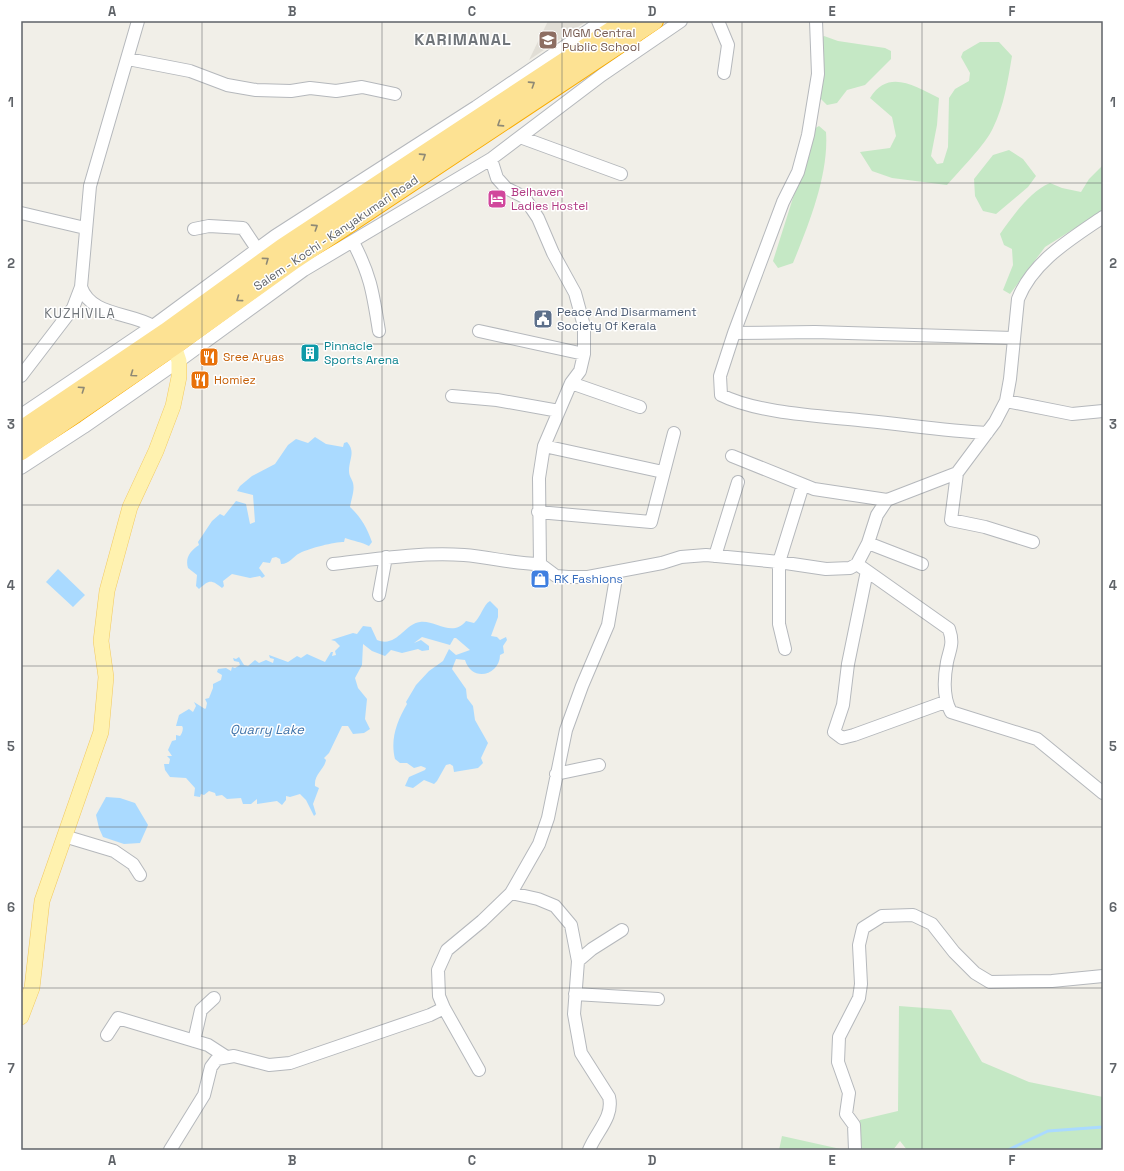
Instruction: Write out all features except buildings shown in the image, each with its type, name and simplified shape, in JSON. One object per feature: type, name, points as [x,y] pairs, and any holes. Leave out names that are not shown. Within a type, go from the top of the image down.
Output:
[{"type":"highway","name":"Salem - Kochi - Kanyakumari Road","points":[[21,451],[168,341],[282,248],[626,21]]},
{"type":"highway","name":"Salem - Kochi - Kanyakumari Road","points":[[21,430],[168,341],[294,260],[654,21]]},
{"type":"main road","points":[[21,1017],[32,988],[42,901],[101,732],[106,677],[101,642],[107,591],[130,507],[156,451],[172,406],[179,377],[168,341]]},
{"type":"street","points":[[21,376],[73,308],[81,287],[84,228],[90,186],[138,21]]},
{"type":"street","points":[[21,468],[84,427],[257,249],[476,107],[602,21]]},
{"type":"street","points":[[21,415],[304,270],[352,242],[491,159],[602,75],[681,21]]},
{"type":"street","points":[[718,21],[728,45],[724,73]]},
{"type":"street","points":[[816,21],[818,74],[808,135],[798,172],[783,202],[734,333],[720,376],[721,396],[734,402],[794,413],[952,432],[986,433]]},
{"type":"street","points":[[128,59],[190,71],[227,84],[256,90],[291,91],[310,88],[336,91],[362,87],[395,94]]},
{"type":"street","points":[[520,137],[621,174]]},
{"type":"street","points":[[491,159],[497,178],[506,188],[524,197],[538,218],[553,253],[575,294],[584,326],[584,354],[580,371],[571,383],[544,446],[539,478],[538,512],[540,564]]},
{"type":"street","points":[[21,213],[84,228]]},
{"type":"street","points":[[1033,542],[985,527],[951,520],[957,473],[986,433],[1006,401],[1010,379],[1018,299],[1022,288],[1048,255],[1103,216]]},
{"type":"street","points":[[194,229],[209,226],[243,228],[257,249]]},
{"type":"street","points":[[352,242],[365,266],[372,286],[379,331]]},
{"type":"street","points":[[81,287],[85,297],[97,307],[141,319],[168,341]]},
{"type":"street","points":[[479,331],[584,354]]},
{"type":"street","points":[[734,333],[815,332],[1013,338]]},
{"type":"street","points":[[571,383],[640,407]]},
{"type":"street","points":[[452,396],[497,400],[559,411]]},
{"type":"street","points":[[1006,401],[1072,414],[1103,411]]},
{"type":"street","points":[[538,512],[650,522],[674,433]]},
{"type":"street","points":[[544,446],[663,472]]},
{"type":"street","points":[[732,456],[814,489],[887,500],[957,473]]},
{"type":"street","points":[[715,556],[738,482]]},
{"type":"street","points":[[785,649],[779,624],[780,562],[803,485]]},
{"type":"street","points":[[333,564],[386,557],[465,555],[515,564],[540,564],[556,576],[588,577],[662,563],[681,557],[715,556],[780,562],[826,569],[850,568],[857,564],[868,543],[877,515],[887,500]]},
{"type":"street","points":[[868,543],[922,564]]},
{"type":"street","points":[[379,595],[386,557]]},
{"type":"street","points":[[857,564],[949,629],[953,640],[947,663],[945,702],[951,712],[1037,739],[1103,793]]},
{"type":"street","points":[[867,571],[848,664],[843,705],[834,732],[842,738],[854,735],[945,702]]},
{"type":"street","points":[[478,1070],[439,996],[438,970],[447,950],[482,921],[511,893],[539,844],[548,818],[566,730],[582,686],[608,626],[617,572]]},
{"type":"street","points":[[556,774],[600,765]]},
{"type":"street","points":[[64,836],[114,851],[133,864],[140,875]]},
{"type":"street","points":[[511,893],[538,899],[555,906],[571,925],[578,961],[574,994],[574,1014],[581,1053],[609,1097],[610,1103],[610,1110],[605,1122],[588,1150]]},
{"type":"street","points":[[854,1150],[854,1126],[846,1114],[849,1093],[838,1062],[839,1037],[860,991],[861,965],[859,945],[863,928],[882,916],[913,915],[932,924],[954,952],[974,973],[990,982],[1052,981],[1103,976]]},
{"type":"street","points":[[578,961],[592,948],[622,930]]},
{"type":"street","points":[[574,994],[658,999]]},
{"type":"street","points":[[194,1041],[201,1010],[214,998]]},
{"type":"street","points":[[170,1150],[204,1095],[213,1062],[217,1058],[234,1056],[269,1065],[290,1064],[430,1015],[444,1008]]},
{"type":"street","points":[[107,1035],[118,1018],[208,1045],[225,1056]]},
{"type":"shaded area","name":"MGM Central Public School","points":[[548,21],[587,21],[529,60]]},
{"type":"green space","points":[[824,36],[838,41],[885,48],[891,51],[891,59],[865,85],[847,90],[837,103],[827,105],[818,96],[818,41]]},
{"type":"green space","points":[[980,42],[999,42],[1012,56],[1005,93],[997,120],[990,134],[979,149],[947,185],[892,178],[872,171],[860,152],[890,148],[896,136],[892,117],[870,98],[877,89],[885,84],[894,82],[912,85],[939,98],[937,125],[931,156],[937,164],[943,163],[948,147],[949,98],[955,89],[969,81],[970,73],[961,57],[963,52]]},
{"type":"green space","points":[[819,126],[826,132],[826,148],[817,199],[793,263],[778,268],[773,261],[804,163],[812,130]]},
{"type":"green space","points":[[1009,150],[1023,159],[1036,176],[1028,187],[996,214],[983,211],[975,196],[974,179],[993,155]]},
{"type":"green space","points":[[1103,165],[1103,208],[1099,213],[1045,247],[1010,294],[1003,290],[1013,265],[1012,249],[1004,245],[1000,234],[1016,212],[1035,192],[1050,183],[1062,188],[1081,192],[1089,179]]},
{"type":"green space","points":[[899,1006],[951,1010],[982,1062],[1029,1082],[1103,1097],[1103,1150],[907,1150],[900,1141],[893,1150],[858,1150],[860,1120],[898,1111]]},
{"type":"green space","points":[[782,1136],[845,1150],[779,1150]]},
{"type":"water","points":[[315,437],[326,444],[343,447],[344,443],[347,442],[350,446],[352,452],[349,473],[354,489],[350,507],[363,523],[368,532],[372,542],[369,546],[345,538],[344,542],[328,544],[304,551],[284,564],[281,564],[280,559],[276,557],[272,558],[270,563],[263,562],[259,568],[265,576],[262,578],[260,576],[250,578],[232,574],[223,581],[224,586],[222,588],[213,582],[208,582],[199,589],[196,586],[197,575],[188,568],[187,561],[189,555],[199,545],[198,542],[212,521],[220,514],[224,516],[236,501],[246,504],[250,524],[255,522],[253,495],[237,491],[240,486],[252,476],[275,464],[288,445],[296,439],[308,443]]},
{"type":"water","points":[[58,569],[85,595],[73,607],[46,582]]},
{"type":"water","name":"Quarry Lake","points":[[490,601],[498,609],[498,617],[491,636],[497,637],[500,640],[506,637],[507,640],[503,646],[504,653],[500,655],[499,662],[496,667],[485,674],[473,672],[465,660],[456,659],[452,669],[466,689],[467,698],[473,706],[475,720],[488,743],[481,758],[483,763],[478,768],[454,772],[453,766],[450,764],[446,765],[434,784],[424,780],[413,788],[405,786],[409,777],[425,770],[426,768],[421,766],[414,768],[407,763],[400,763],[395,759],[393,744],[395,730],[407,704],[406,702],[416,685],[429,671],[443,661],[449,649],[456,655],[470,650],[456,638],[454,638],[450,645],[422,637],[414,643],[421,640],[429,646],[429,650],[422,651],[418,649],[402,653],[391,650],[385,656],[372,651],[363,644],[362,665],[355,678],[358,688],[367,699],[365,719],[370,729],[364,733],[353,734],[348,726],[342,726],[329,753],[324,758],[326,760],[325,763],[316,778],[315,786],[319,788],[313,804],[316,814],[314,816],[306,800],[300,794],[290,797],[286,796],[286,800],[282,805],[277,801],[257,804],[257,799],[251,804],[243,804],[241,798],[227,799],[222,795],[216,796],[215,793],[209,791],[204,795],[201,794],[200,797],[194,796],[195,788],[186,778],[170,777],[165,770],[164,764],[169,764],[170,759],[167,756],[172,756],[168,750],[172,741],[176,740],[176,735],[180,736],[183,728],[182,726],[176,726],[179,715],[189,709],[193,712],[196,706],[194,702],[205,709],[206,708],[207,703],[205,699],[209,698],[213,684],[221,680],[222,675],[217,672],[218,669],[226,668],[231,671],[232,667],[235,668],[240,665],[239,662],[234,661],[233,658],[236,659],[239,657],[244,665],[248,666],[255,660],[259,663],[266,660],[273,663],[274,659],[270,658],[269,655],[288,662],[297,656],[301,658],[307,654],[325,662],[331,652],[333,652],[332,656],[336,655],[335,651],[340,646],[335,641],[331,640],[353,633],[357,634],[363,626],[371,627],[377,640],[384,642],[390,641],[409,627],[420,622],[432,623],[450,628],[461,626],[466,621],[474,623]]},
{"type":"water","points":[[106,797],[120,798],[135,803],[148,825],[140,843],[124,844],[103,837],[96,815]]},
{"type":"waterway","points":[[1008,1150],[1048,1131],[1103,1127]]},
{"type":"place","name":"MGM Central Public School","points":[[548,40]]},
{"type":"place","name":"Belhaven Ladies Hostel","points":[[497,199]]},
{"type":"place","name":"Peace And Disarmament Society Of Kerala","points":[[543,319]]},
{"type":"place","name":"Pinnacle Sports Arena","points":[[310,353]]},
{"type":"place","name":"Sree Aryas","points":[[209,357]]},
{"type":"place","name":"Homiez","points":[[200,380]]},
{"type":"place","name":"RK Fashions","points":[[540,579]]},
{"type":"district","name":"KARIMANAL","points":[[463,39]]},
{"type":"district","name":"KUZHIVILA","points":[[80,313]]}]
